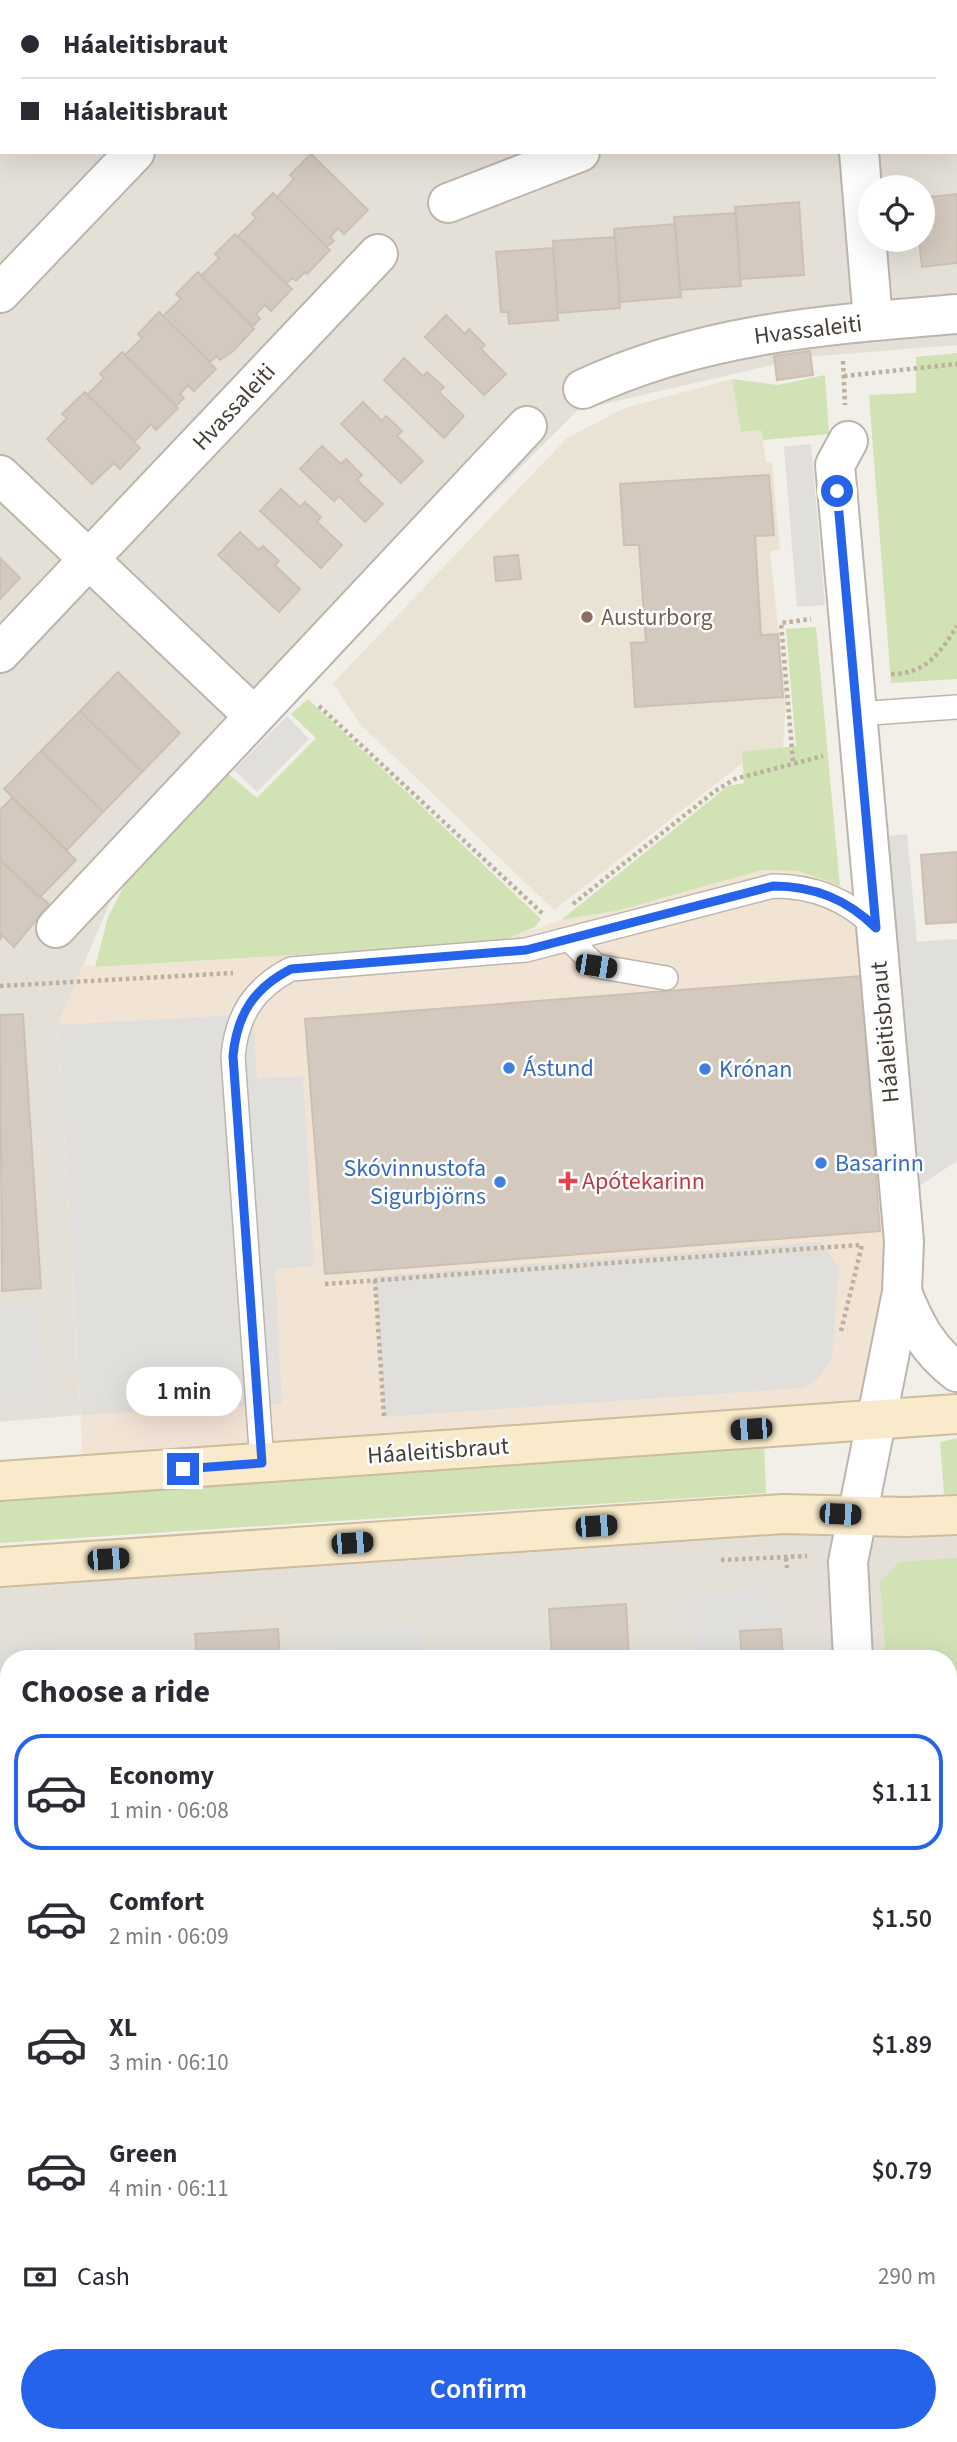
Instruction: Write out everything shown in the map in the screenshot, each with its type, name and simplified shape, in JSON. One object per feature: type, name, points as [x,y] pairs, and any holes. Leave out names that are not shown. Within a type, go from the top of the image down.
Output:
[{"type":"main road","name":"Háaleitisbraut","points":[[0,1482],[957,1415]]},
{"type":"main road","points":[[0,1567],[762,1515],[957,1515]]},
{"type":"street","points":[[0,293],[133,154]]},
{"type":"street","points":[[448,203],[575,154]]},
{"type":"street","name":"Hvassaleiti","points":[[857,323],[859,154]]},
{"type":"street","name":"Hvassaleiti","points":[[0,653],[378,254]]},
{"type":"street","name":"Hvassaleiti","points":[[583,389],[631,367],[686,349],[758,335],[957,314]]},
{"type":"street","points":[[56,928],[527,426]]},
{"type":"street","name":"Háaleitisbraut","points":[[848,441],[835,465],[904,1241],[902,1292],[848,1562],[853,1650]]},
{"type":"street","points":[[0,475],[254,716]]},
{"type":"street","name":"Háaleitisbraut","points":[[902,1292],[924,1339],[957,1372]]},
{"type":"lane","points":[[856,714],[957,707]]},
{"type":"lane","points":[[262,1463],[233,1056],[240,1020],[260,989],[291,969],[526,950],[773,886],[813,890],[835,897],[855,909],[876,928]]},
{"type":"lane","points":[[569,939],[596,966],[666,978]]},
{"type":"path","points":[[848,441],[844,376],[857,323]]},
{"type":"path","points":[[844,376],[957,364]]},
{"type":"path","points":[[793,761],[781,623],[847,617]]},
{"type":"path","points":[[852,676],[902,674],[919,669],[937,657],[957,626]]},
{"type":"path","points":[[290,679],[569,939]]},
{"type":"path","points":[[551,922],[715,791],[735,779],[793,761],[859,752]]},
{"type":"path","points":[[0,986],[291,969]]},
{"type":"path","points":[[325,1284],[873,1244]]},
{"type":"path","points":[[841,1331],[859,1245]]},
{"type":"path","points":[[375,1280],[385,1425]]},
{"type":"path","points":[[786,1558],[787,1568]]},
{"type":"shaded area","points":[[0,154],[957,154],[957,345],[807,357],[578,410],[324,664],[120,879],[58,1025],[81,1415],[0,1422]]},
{"type":"shaded area","name":"Austurborg","points":[[732,379],[741,432],[761,430],[766,462],[772,463],[780,549],[770,552],[786,700],[783,748],[742,752],[745,761],[554,910],[360,724],[333,683],[567,438],[625,408]]},
{"type":"shaded area","points":[[811,444],[825,605],[797,607],[784,447]]},
{"type":"shaded area","points":[[287,716],[309,739],[257,792],[234,770]]},
{"type":"shaded area","points":[[907,834],[917,942],[957,939],[957,1161],[910,1192],[876,837]]},
{"type":"shaded area","points":[[762,870],[799,871],[840,886],[863,909],[895,1283],[878,1407],[83,1464],[58,1025],[83,964],[96,967],[429,947],[506,939],[561,920],[620,910]]},
{"type":"shaded area","points":[[253,1014],[257,1079],[303,1076],[314,1266],[275,1269],[282,1404],[81,1415],[58,1025]]},
{"type":"shaded area","points":[[821,1242],[839,1268],[832,1358],[815,1382],[802,1388],[384,1417],[375,1276]]},
{"type":"shaded area","points":[[38,1301],[47,1404],[0,1407],[0,1304]]},
{"type":"shaded area","points":[[957,1523],[957,1650],[0,1650],[0,1585],[762,1532]]},
{"type":"shaded area","points":[[779,1587],[784,1650],[694,1650],[690,1593]]},
{"type":"shaded area","points":[[423,1625],[424,1650],[334,1650],[333,1632]]},
{"type":"shaded area","points":[[55,1644],[55,1650],[0,1650]]},
{"type":"green space","points":[[957,353],[957,679],[891,683],[869,395],[916,393],[916,357]]},
{"type":"green space","points":[[825,375],[829,434],[763,440],[761,430],[741,432],[732,379],[778,385]]},
{"type":"green space","points":[[816,627],[840,886],[799,871],[762,870],[620,910],[561,920],[728,786],[744,783],[742,752],[796,746],[786,629]]},
{"type":"green space","points":[[308,699],[541,919],[535,927],[506,939],[429,947],[95,967],[108,917],[132,870],[225,771],[257,798],[316,738],[291,714]]},
{"type":"green space","points":[[957,1438],[957,1495],[944,1494],[940,1442]]},
{"type":"green space","points":[[764,1440],[766,1493],[0,1543],[0,1502],[459,1468]]},
{"type":"green space","points":[[957,1558],[957,1650],[885,1650],[880,1582],[899,1562]]},
{"type":"building","points":[[311,154],[368,210],[344,234],[338,228],[330,237],[334,241],[327,247],[277,197],[294,179],[290,175]]},
{"type":"building","points":[[273,193],[330,250],[307,274],[305,272],[296,281],[292,278],[286,284],[238,236],[256,218],[252,214]]},
{"type":"building","points":[[957,194],[957,263],[922,267],[920,252],[935,252],[935,197]]},
{"type":"building","points":[[799,202],[804,275],[740,279],[735,207]]},
{"type":"building","points":[[736,213],[741,286],[680,290],[674,217]]},
{"type":"building","points":[[675,224],[681,297],[620,302],[614,229]]},
{"type":"building","points":[[235,234],[292,289],[271,311],[265,305],[256,314],[260,319],[253,326],[201,276],[219,258],[215,254]]},
{"type":"building","points":[[615,237],[620,308],[558,313],[553,241]]},
{"type":"building","points":[[553,248],[558,320],[509,324],[508,312],[501,312],[496,252]]},
{"type":"building","points":[[198,272],[254,329],[232,352],[220,360],[217,356],[210,362],[163,316],[181,299],[176,294]]},
{"type":"building","points":[[159,312],[216,369],[194,391],[188,385],[180,394],[184,398],[176,406],[125,355],[142,338],[138,334]]},
{"type":"building","points":[[446,315],[465,334],[469,329],[485,345],[481,349],[506,374],[484,395],[425,337]]},
{"type":"building","points":[[810,351],[813,375],[777,380],[774,356]]},
{"type":"building","points":[[122,352],[178,408],[156,430],[151,424],[135,441],[87,395],[104,378],[100,374]]},
{"type":"building","points":[[404,358],[423,376],[427,372],[444,387],[439,392],[464,416],[444,438],[384,380]]},
{"type":"building","points":[[85,392],[140,448],[120,469],[114,463],[92,484],[47,439],[67,418],[62,414]]},
{"type":"building","points":[[363,402],[382,421],[386,416],[402,431],[397,436],[423,461],[401,483],[341,424]]},
{"type":"building","points":[[322,446],[341,464],[346,459],[362,475],[357,480],[383,504],[365,522],[339,496],[334,501],[300,469]]},
{"type":"building","points":[[769,475],[774,535],[755,536],[761,635],[778,634],[783,697],[635,707],[631,643],[646,642],[639,545],[624,545],[620,484]]},
{"type":"building","points":[[281,489],[300,507],[305,502],[321,517],[317,522],[342,545],[321,568],[260,511]]},
{"type":"building","points":[[240,532],[259,550],[263,546],[279,561],[275,565],[300,589],[279,612],[218,555]]},
{"type":"building","points":[[518,555],[521,579],[496,581],[494,557]]},
{"type":"building","points":[[0,558],[20,578],[0,599]]},
{"type":"building","points":[[118,672],[180,733],[142,772],[80,711]]},
{"type":"building","points":[[80,711],[142,772],[103,812],[41,751]]},
{"type":"building","points":[[41,751],[103,812],[67,850],[4,789]]},
{"type":"building","points":[[12,798],[76,860],[39,898],[0,860],[0,810]]},
{"type":"building","points":[[957,852],[957,922],[926,924],[921,855]]},
{"type":"building","points":[[0,860],[49,904],[14,947],[2,935],[0,940]]},
{"type":"building","points":[[861,976],[880,1231],[325,1274],[305,1019]]},
{"type":"building","points":[[23,1014],[41,1288],[2,1291],[0,1015]]},
{"type":"building","points":[[626,1604],[629,1650],[551,1650],[549,1609]]},
{"type":"building","points":[[278,1629],[279,1650],[196,1650],[195,1634]]},
{"type":"building","points":[[781,1629],[782,1650],[741,1650],[740,1631]]},
{"type":"place","name":"Austurborg","points":[[587,617]]},
{"type":"place","name":"Ástund","points":[[509,1068]]},
{"type":"place","name":"Krónan","points":[[705,1069]]},
{"type":"place","name":"Basarinn","points":[[821,1163]]},
{"type":"place","name":"Apótekarinn","points":[[568,1181]]},
{"type":"place","name":"Skóvinnustofa Sigurbjörns","points":[[500,1182]]},
{"type":"route","points":[[183,1469],[262,1463],[233,1056],[235,1037],[248,1004],[260,989],[274,978],[291,969],[526,950],[773,886],[813,890],[835,897],[855,909],[876,928],[837,491]]}]
